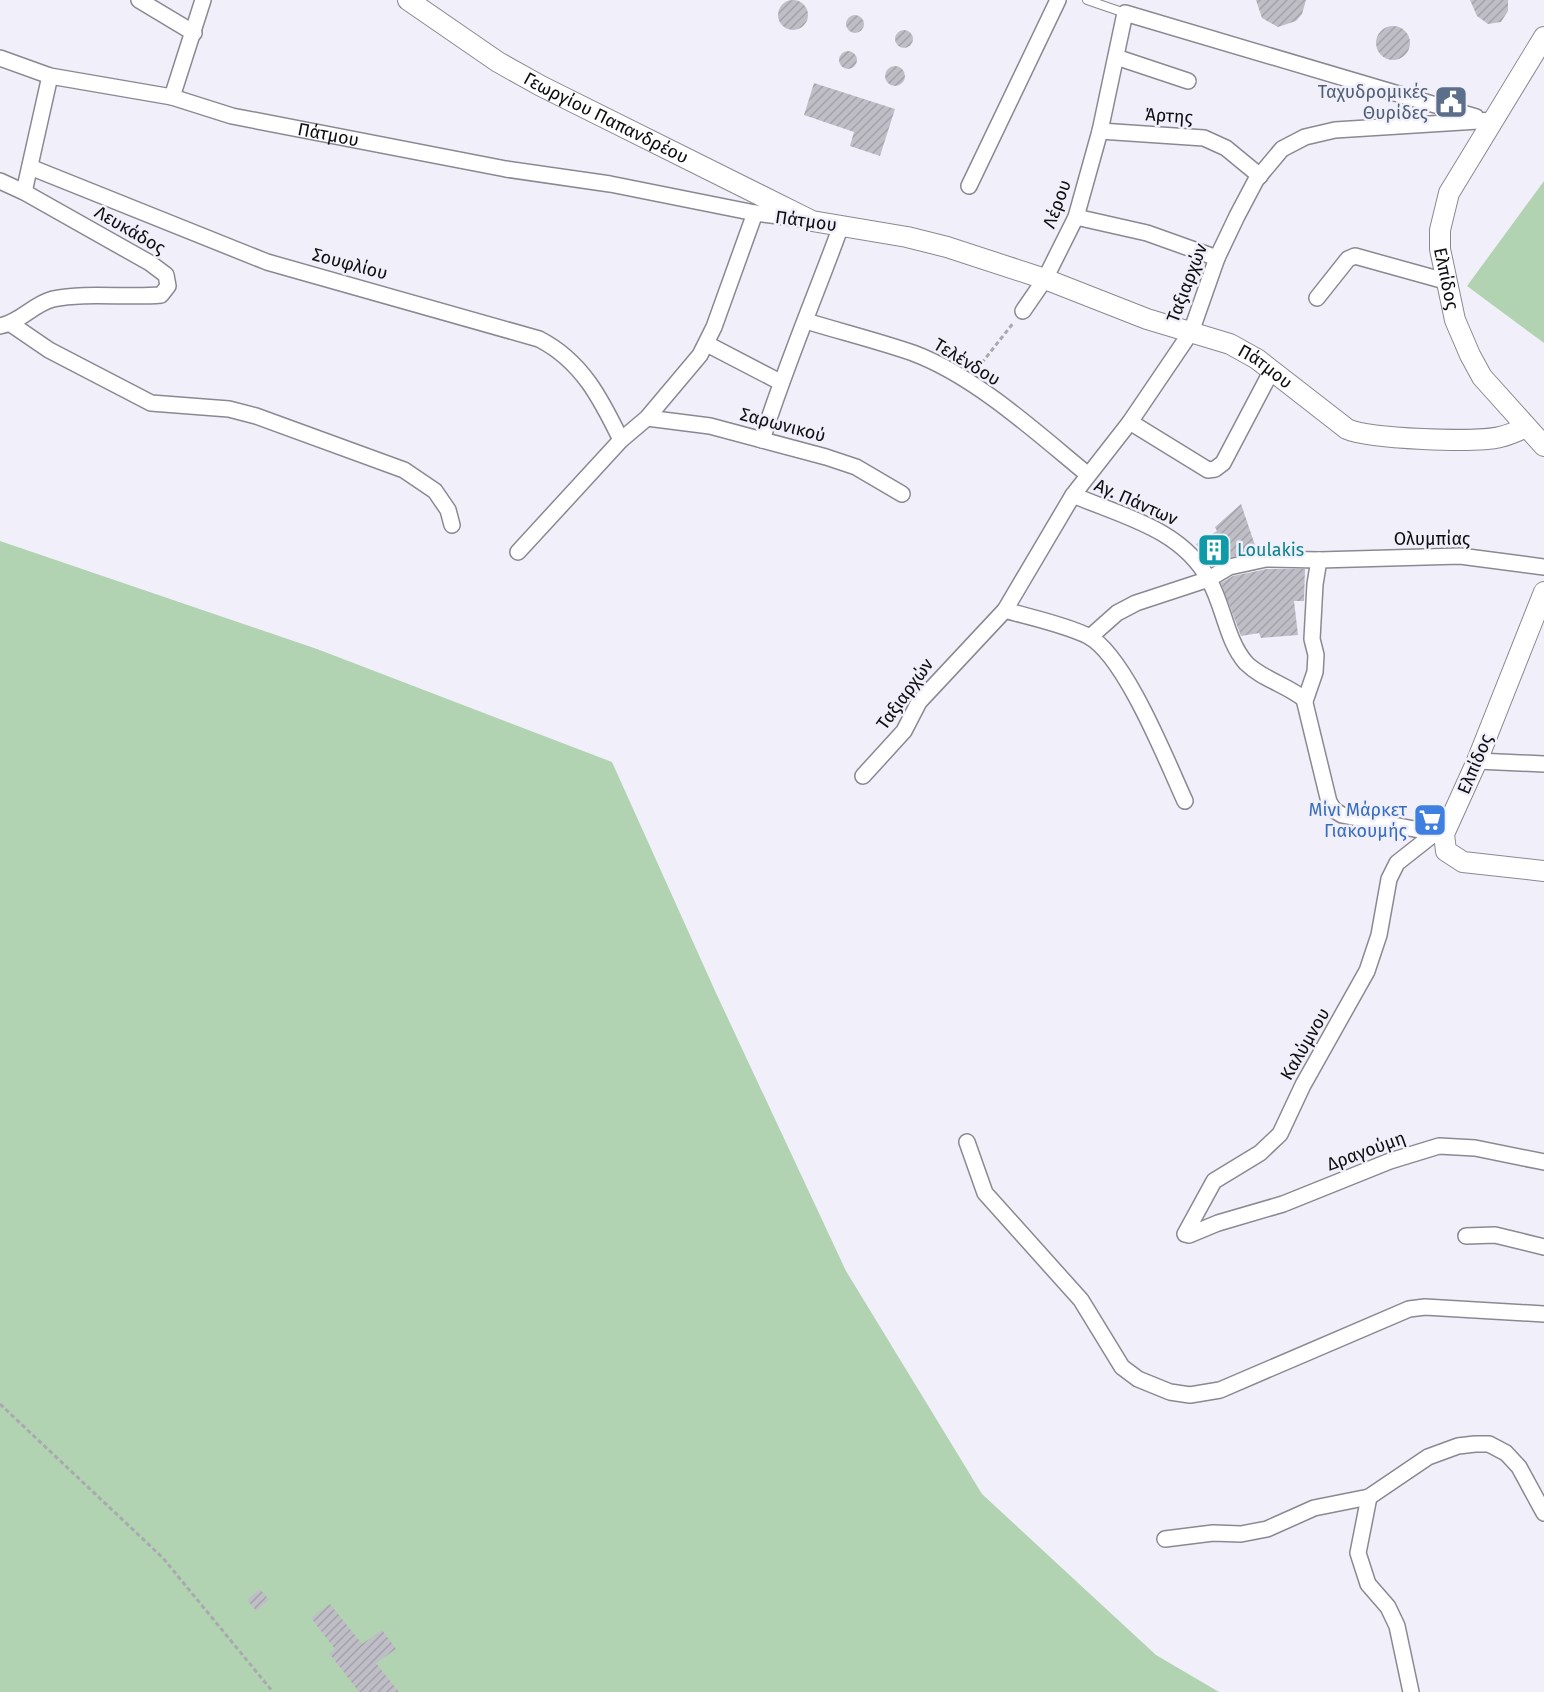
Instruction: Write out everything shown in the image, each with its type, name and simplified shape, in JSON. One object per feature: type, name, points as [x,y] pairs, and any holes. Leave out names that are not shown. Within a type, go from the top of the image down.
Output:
[{"type":"street","points":[[139,0],[194,33]]},
{"type":"street","points":[[172,98],[203,0]]},
{"type":"street","name":"Γεωργίου Παπανδρέου","points":[[408,0],[478,49],[541,86],[812,221]]},
{"type":"street","points":[[969,186],[1058,0]]},
{"type":"street","points":[[1125,13],[1491,120]]},
{"type":"street","name":"Λέρου","points":[[1023,311],[1045,279],[1076,217],[1100,131],[1125,13]]},
{"type":"street","name":"Ελπίδος","points":[[1544,37],[1491,120],[1449,194],[1444,210],[1440,249],[1455,320],[1470,355],[1482,377],[1544,446]]},
{"type":"street","points":[[1116,57],[1188,81]]},
{"type":"street","name":"Πάτμου","points":[[0,58],[50,76],[172,98],[232,116],[506,169],[672,195],[755,213],[842,226],[947,247],[1045,279],[1147,319],[1243,350],[1347,429],[1363,435],[1488,439],[1526,427]]},
{"type":"street","points":[[24,192],[50,76]]},
{"type":"street","name":"Ταξιαρχών","points":[[863,776],[904,731],[919,702],[1005,610],[1072,495],[1130,422],[1191,332],[1217,258],[1260,176],[1282,150],[1305,137],[1335,130],[1491,120]]},
{"type":"street","name":"Άρτης","points":[[1100,131],[1204,138],[1226,148],[1260,176]]},
{"type":"street","name":"Σουφλίου","points":[[30,167],[267,262],[539,339],[564,353],[585,376],[621,440]]},
{"type":"street","name":"Λευκάδος","points":[[0,181],[24,192],[150,263],[166,275],[168,286],[161,295],[55,299],[37,305],[5,325]]},
{"type":"street","points":[[518,552],[621,440],[646,418],[706,344],[755,213]]},
{"type":"street","points":[[1076,217],[1147,233],[1217,258]]},
{"type":"street","points":[[762,440],[780,382],[842,226]]},
{"type":"street","points":[[1317,298],[1348,259],[1356,256],[1445,281]]},
{"type":"street","name":"Τελένδου","points":[[806,321],[914,354],[967,382],[1030,427],[1087,474]]},
{"type":"street","points":[[5,325],[151,403],[229,409],[256,416],[404,470],[435,491],[448,510],[452,525]]},
{"type":"street","points":[[706,344],[780,382]]},
{"type":"street","points":[[1130,422],[1208,470],[1215,469],[1223,463],[1272,370]]},
{"type":"street","name":"Σαρωνικού","points":[[646,418],[710,426],[856,467],[902,494]]},
{"type":"street","name":"Αγ. Πάντων","points":[[1072,495],[1162,532],[1187,551],[1209,579],[1238,652],[1253,670],[1296,693],[1305,701]]},
{"type":"street","name":"Ολυμπίας","points":[[1090,637],[1117,613],[1136,603],[1209,579],[1229,567],[1266,559],[1319,560],[1460,556],[1544,567]]},
{"type":"street","points":[[1319,560],[1315,584],[1312,639],[1316,654],[1315,672],[1305,701],[1329,801],[1334,810],[1342,815],[1440,834],[1446,851],[1462,862],[1544,871]]},
{"type":"street","name":"Ελπίδος","points":[[1440,834],[1477,761],[1544,592]]},
{"type":"street","points":[[1005,610],[1090,637],[1107,654],[1130,686],[1185,801]]},
{"type":"street","points":[[1477,761],[1544,764]]},
{"type":"street","name":"Καλύμνου","points":[[1207,1228],[1189,1235],[1185,1234],[1214,1182],[1260,1153],[1280,1134],[1303,1085],[1367,971],[1379,935],[1389,879],[1397,863],[1440,834]]},
{"type":"street","points":[[967,1142],[985,1193],[1081,1300],[1122,1367],[1138,1379],[1170,1392],[1190,1395],[1220,1390],[1409,1309],[1425,1307],[1544,1314]]},
{"type":"street","name":"Δραγούμη","points":[[1207,1228],[1231,1218],[1283,1204],[1390,1161],[1439,1146],[1475,1148],[1544,1161]]},
{"type":"street","points":[[1466,1236],[1495,1235],[1544,1247]]},
{"type":"street","points":[[1165,1539],[1213,1533],[1241,1534],[1266,1529],[1314,1508],[1369,1497],[1428,1457],[1458,1446],[1490,1444],[1506,1453],[1519,1467],[1544,1514]]},
{"type":"street","points":[[1369,1497],[1358,1552],[1368,1584],[1388,1607],[1397,1626],[1411,1692]]},
{"type":"lane","points":[[1088,0],[1125,13]]},
{"type":"path","points":[[967,382],[1023,311]]},
{"type":"path","points":[[0,1404],[164,1558],[273,1692]]},
{"type":"green space","points":[[1544,181],[1544,343],[1467,286]]},
{"type":"green space","points":[[0,541],[317,649],[612,762],[716,993],[846,1271],[982,1494],[1156,1655],[1219,1692],[0,1692]]},
{"type":"building","points":[[793,0],[803,5],[808,15],[803,25],[793,30],[783,25],[778,15],[783,5]]},
{"type":"building","points":[[1256,0],[1306,0],[1302,14],[1296,21],[1278,27],[1262,18]]},
{"type":"building","points":[[1470,0],[1508,0],[1508,11],[1501,22],[1488,24],[1477,16]]},
{"type":"building","points":[[851,15],[859,15],[864,20],[862,31],[851,33],[846,28],[846,20]]},
{"type":"building","points":[[1393,26],[1405,31],[1410,43],[1405,55],[1393,60],[1381,55],[1376,43],[1381,31]]},
{"type":"building","points":[[900,30],[908,30],[913,35],[911,46],[900,48],[895,43],[895,35]]},
{"type":"building","points":[[848,51],[854,54],[857,60],[854,66],[848,69],[842,66],[839,60],[842,54]]},
{"type":"building","points":[[895,66],[902,69],[905,76],[902,83],[895,86],[888,83],[885,76],[888,69]]},
{"type":"building","points":[[814,83],[895,109],[880,156],[850,146],[854,132],[804,115]]},
{"type":"building","points":[[1241,504],[1257,551],[1227,558],[1211,566],[1196,544],[1217,531],[1215,527]]},
{"type":"building","points":[[1267,569],[1305,569],[1304,601],[1294,601],[1298,635],[1261,638],[1259,633],[1241,636],[1221,583],[1233,576]]},
{"type":"building","points":[[260,1589],[269,1600],[256,1611],[247,1600]]},
{"type":"building","points":[[330,1604],[362,1644],[382,1630],[396,1649],[376,1663],[399,1692],[359,1692],[329,1653],[335,1649],[311,1618]]},
{"type":"place","name":"Ταχυδρομικές Θυρίδες","points":[[1451,102]]},
{"type":"place","name":"Loulakis","points":[[1214,550]]},
{"type":"place","name":"Μίνι Μάρκετ Γιακουμής","points":[[1430,820]]}]
